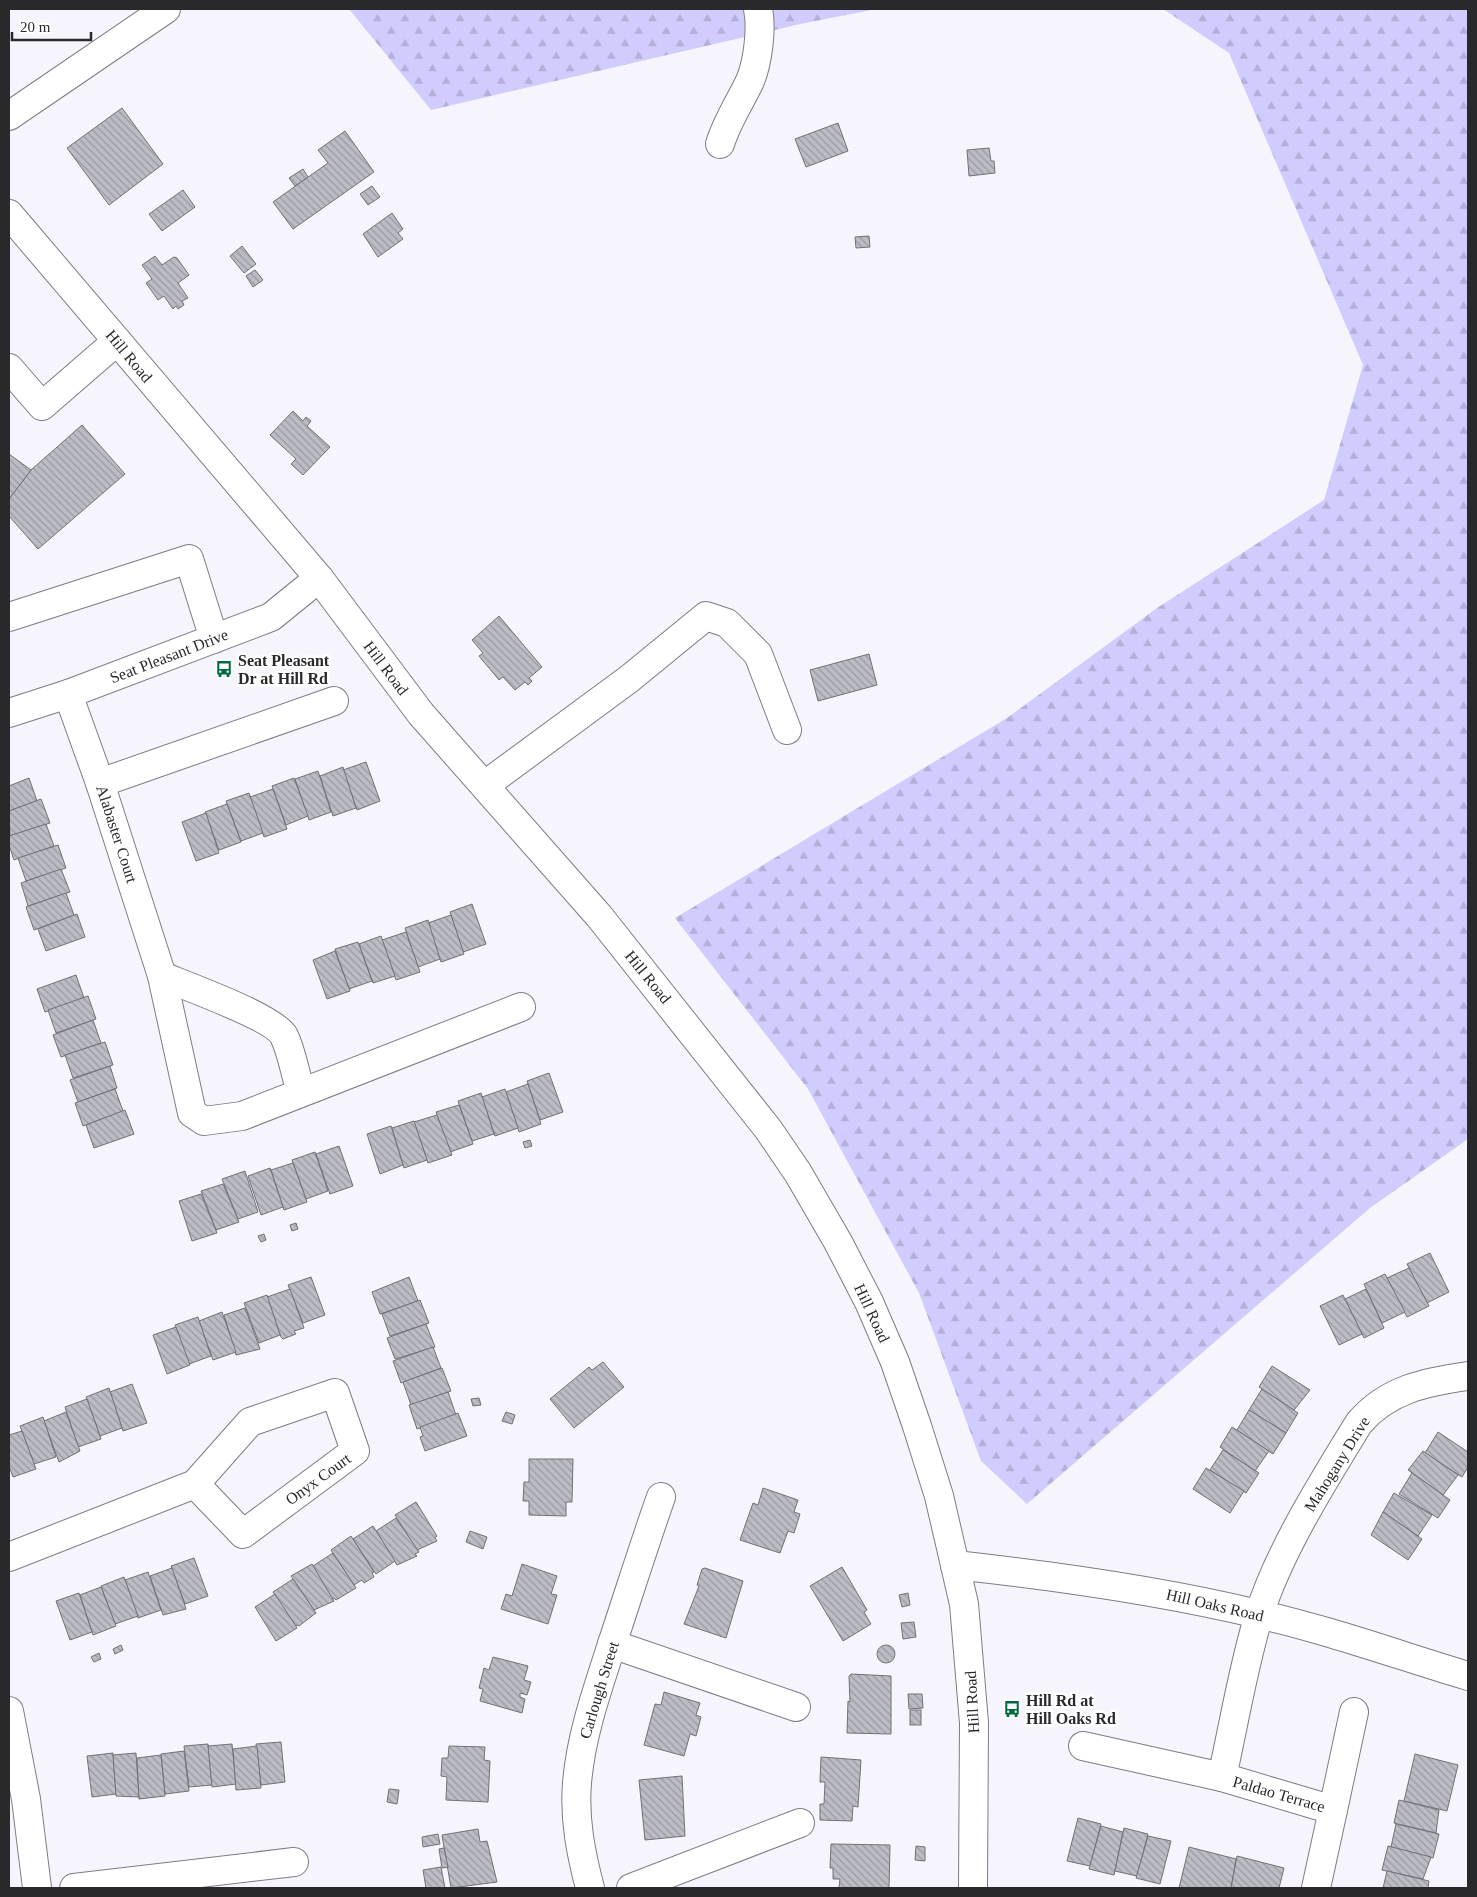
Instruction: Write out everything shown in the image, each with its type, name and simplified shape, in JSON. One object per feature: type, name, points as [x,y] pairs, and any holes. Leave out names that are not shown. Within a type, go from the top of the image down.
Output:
[{"type":"street","points":[[9,116],[166,9]]},
{"type":"street","points":[[720,144],[727,122],[750,79],[761,24],[758,9]]},
{"type":"street","name":"Hill Road","points":[[9,214],[319,578],[421,714],[605,923],[768,1129],[798,1173],[851,1268],[895,1362],[939,1496],[964,1604],[974,1724],[973,1888]]},
{"type":"street","points":[[9,368],[42,406],[117,341]]},
{"type":"street","points":[[9,617],[189,559],[214,639]]},
{"type":"street","name":"Seat Pleasant Drive","points":[[9,713],[68,694],[271,617],[319,578]]},
{"type":"street","points":[[485,785],[629,679],[706,616],[727,623],[758,654],[787,730]]},
{"type":"street","name":"Alabaster Court","points":[[68,694],[100,783],[162,976],[192,1113],[204,1121],[242,1116],[521,1007]]},
{"type":"street","points":[[100,783],[334,701]]},
{"type":"street","points":[[162,976],[210,995],[275,1026],[284,1035],[300,1092]]},
{"type":"street","name":"Mahogany Drive","points":[[1259,1614],[1285,1552],[1310,1504],[1359,1423],[1369,1411],[1403,1390],[1429,1381],[1468,1376]]},
{"type":"street","name":"Onyx Court","points":[[9,1557],[195,1484],[250,1422],[335,1393],[355,1451],[243,1534],[195,1484]]},
{"type":"street","name":"Carlough Street","points":[[590,1888],[581,1848],[577,1817],[577,1785],[583,1740],[612,1644],[661,1497]]},
{"type":"street","name":"Hill Oaks Road","points":[[955,1565],[1050,1575],[1142,1589],[1259,1614],[1468,1676]]},
{"type":"street","name":"Paldao Terrace","points":[[1259,1614],[1222,1778],[1333,1810],[1316,1888]]},
{"type":"street","points":[[612,1644],[796,1707]]},
{"type":"street","points":[[9,1711],[26,1799],[37,1888]]},
{"type":"street","points":[[1333,1810],[1354,1712]]},
{"type":"street","points":[[1083,1746],[1222,1778]]},
{"type":"street","points":[[631,1888],[800,1823]]},
{"type":"street","points":[[74,1888],[294,1862]]},
{"type":"green space","points":[[349,9],[877,9],[805,23],[431,110]]},
{"type":"green space","points":[[1163,9],[1468,9],[1468,1139],[1370,1208],[1027,1504],[981,1461],[919,1293],[808,1089],[675,918],[1007,718],[1157,608],[1324,500],[1363,365],[1229,53]]},
{"type":"building","points":[[122,108],[163,164],[109,205],[67,148]]},
{"type":"building","points":[[838,123],[848,151],[806,167],[795,139]]},
{"type":"building","points":[[345,131],[374,172],[293,229],[273,202],[328,163],[318,150]]},
{"type":"building","points":[[989,148],[991,161],[994,161],[995,173],[969,176],[967,150]]},
{"type":"building","points":[[303,169],[308,177],[295,186],[289,178]]},
{"type":"building","points":[[372,186],[380,197],[368,205],[360,194]]},
{"type":"building","points":[[183,190],[195,207],[162,231],[149,214]]},
{"type":"building","points":[[392,213],[403,229],[398,233],[403,239],[378,257],[363,234]]},
{"type":"building","points":[[869,236],[870,247],[856,248],[855,237]]},
{"type":"building","points":[[242,246],[256,264],[244,273],[230,256]]},
{"type":"building","points":[[155,256],[162,265],[174,257],[177,258],[189,275],[178,283],[188,298],[182,301],[184,305],[178,309],[176,306],[173,309],[164,296],[158,300],[146,283],[152,279],[142,265]]},
{"type":"building","points":[[255,270],[263,280],[253,287],[246,276]]},
{"type":"building","points":[[293,411],[303,421],[306,417],[311,421],[307,426],[330,447],[303,475],[291,464],[296,459],[270,435]]},
{"type":"building","points":[[82,425],[125,474],[38,549],[9,516],[9,499],[31,470]]},
{"type":"building","points":[[9,454],[31,470],[9,499]]},
{"type":"building","points":[[499,616],[542,667],[529,678],[532,681],[528,685],[525,682],[515,690],[503,677],[499,680],[479,656],[483,653],[472,640]]},
{"type":"building","points":[[869,654],[877,685],[818,701],[810,670]]},
{"type":"building","points":[[366,762],[380,801],[357,810],[343,770]]},
{"type":"building","points":[[343,767],[356,808],[333,816],[320,776]]},
{"type":"building","points":[[318,771],[331,812],[309,820],[295,779]]},
{"type":"building","points":[[29,778],[37,801],[9,811],[9,786]]},
{"type":"building","points":[[294,778],[308,816],[286,825],[272,786]]},
{"type":"building","points":[[273,789],[287,829],[264,837],[250,797]]},
{"type":"building","points":[[249,793],[263,833],[241,841],[226,801]]},
{"type":"building","points":[[41,799],[50,823],[10,836],[9,811]]},
{"type":"building","points":[[227,804],[241,842],[219,850],[205,812]]},
{"type":"building","points":[[206,813],[219,853],[196,861],[182,822]]},
{"type":"building","points":[[46,824],[54,846],[14,860],[9,845],[9,836]]},
{"type":"building","points":[[58,845],[66,868],[26,881],[18,858]]},
{"type":"building","points":[[61,869],[70,892],[28,906],[21,883]]},
{"type":"building","points":[[66,893],[74,915],[34,930],[26,907]]},
{"type":"building","points":[[472,904],[486,944],[463,952],[450,912]]},
{"type":"building","points":[[77,914],[85,937],[46,951],[38,929]]},
{"type":"building","points":[[451,915],[464,954],[441,962],[428,923]]},
{"type":"building","points":[[428,920],[440,959],[418,967],[405,928]]},
{"type":"building","points":[[406,932],[420,972],[396,980],[382,940]]},
{"type":"building","points":[[381,936],[395,976],[373,983],[359,944]]},
{"type":"building","points":[[358,942],[372,981],[349,989],[335,949]]},
{"type":"building","points":[[335,951],[350,991],[327,999],[313,960]]},
{"type":"building","points":[[76,975],[84,998],[45,1012],[37,989]]},
{"type":"building","points":[[88,996],[96,1019],[56,1033],[48,1010]]},
{"type":"building","points":[[93,1020],[101,1043],[61,1057],[53,1035]]},
{"type":"building","points":[[105,1042],[113,1065],[73,1078],[65,1055]]},
{"type":"building","points":[[110,1066],[117,1088],[78,1102],[70,1080]]},
{"type":"building","points":[[549,1073],[563,1112],[540,1120],[527,1081]]},
{"type":"building","points":[[528,1084],[541,1124],[519,1132],[506,1092]]},
{"type":"building","points":[[115,1089],[123,1111],[83,1126],[75,1103]]},
{"type":"building","points":[[505,1089],[518,1128],[495,1136],[482,1097]]},
{"type":"building","points":[[481,1093],[494,1134],[472,1141],[458,1101]]},
{"type":"building","points":[[459,1105],[473,1144],[450,1152],[436,1112]]},
{"type":"building","points":[[125,1110],[134,1134],[94,1148],[86,1125]]},
{"type":"building","points":[[437,1115],[452,1155],[428,1163],[414,1122]]},
{"type":"building","points":[[414,1121],[427,1160],[404,1168],[392,1128]]},
{"type":"building","points":[[391,1126],[403,1165],[380,1174],[367,1134]]},
{"type":"building","points":[[530,1140],[532,1146],[525,1148],[523,1142]]},
{"type":"building","points":[[339,1146],[353,1186],[330,1194],[316,1154]]},
{"type":"building","points":[[315,1152],[328,1191],[306,1199],[292,1160]]},
{"type":"building","points":[[293,1163],[307,1202],[284,1210],[271,1170]]},
{"type":"building","points":[[270,1168],[283,1207],[261,1215],[248,1176]]},
{"type":"building","points":[[245,1171],[258,1212],[238,1219],[222,1179]]},
{"type":"building","points":[[223,1184],[239,1222],[216,1230],[201,1191]]},
{"type":"building","points":[[201,1194],[217,1233],[192,1241],[179,1201]]},
{"type":"building","points":[[296,1223],[298,1229],[292,1231],[290,1225]]},
{"type":"building","points":[[264,1234],[266,1240],[261,1242],[258,1236]]},
{"type":"building","points":[[1430,1253],[1449,1292],[1427,1303],[1407,1264]]},
{"type":"building","points":[[1409,1268],[1429,1306],[1407,1317],[1387,1278]]},
{"type":"building","points":[[1385,1274],[1405,1312],[1382,1323],[1364,1284]]},
{"type":"building","points":[[311,1277],[325,1315],[303,1323],[288,1285]]},
{"type":"building","points":[[409,1277],[418,1301],[380,1314],[372,1292]]},
{"type":"building","points":[[290,1289],[304,1328],[294,1331],[296,1334],[283,1339],[267,1297]]},
{"type":"building","points":[[1366,1289],[1384,1328],[1364,1338],[1345,1299]]},
{"type":"building","points":[[267,1295],[280,1335],[259,1343],[244,1303]]},
{"type":"building","points":[[1343,1295],[1362,1334],[1339,1345],[1320,1306]]},
{"type":"building","points":[[420,1300],[429,1323],[390,1336],[382,1314]]},
{"type":"building","points":[[245,1308],[260,1349],[236,1355],[224,1315]]},
{"type":"building","points":[[222,1312],[236,1352],[213,1360],[199,1321]]},
{"type":"building","points":[[198,1317],[211,1356],[189,1364],[175,1325]]},
{"type":"building","points":[[426,1324],[435,1347],[395,1359],[387,1338]]},
{"type":"building","points":[[176,1327],[190,1365],[167,1374],[153,1335]]},
{"type":"building","points":[[433,1347],[441,1368],[401,1383],[393,1361]]},
{"type":"building","points":[[603,1362],[624,1387],[574,1428],[550,1399],[589,1367],[592,1370]]},
{"type":"building","points":[[1272,1366],[1310,1390],[1294,1410],[1259,1387]]},
{"type":"building","points":[[442,1368],[451,1391],[411,1405],[403,1382]]},
{"type":"building","points":[[132,1384],[147,1423],[123,1431],[110,1392]]},
{"type":"building","points":[[109,1388],[122,1428],[100,1436],[86,1397]]},
{"type":"building","points":[[1262,1389],[1298,1413],[1286,1433],[1249,1410]]},
{"type":"building","points":[[448,1392],[456,1415],[417,1429],[409,1405]]},
{"type":"building","points":[[479,1398],[481,1405],[473,1406],[471,1399]]},
{"type":"building","points":[[87,1399],[101,1439],[78,1447],[65,1407]]},
{"type":"building","points":[[1249,1410],[1286,1433],[1273,1454],[1237,1430]]},
{"type":"building","points":[[66,1412],[80,1451],[59,1462],[44,1421]]},
{"type":"building","points":[[506,1412],[515,1415],[512,1424],[502,1421]]},
{"type":"building","points":[[458,1413],[467,1436],[425,1451],[420,1437],[423,1436],[420,1427]]},
{"type":"building","points":[[43,1417],[56,1457],[34,1464],[20,1426]]},
{"type":"building","points":[[1232,1427],[1269,1451],[1255,1471],[1220,1447]]},
{"type":"building","points":[[22,1431],[36,1469],[13,1477],[9,1466],[9,1435]]},
{"type":"building","points":[[1438,1432],[1468,1452],[1468,1467],[1462,1477],[1425,1453]]},
{"type":"building","points":[[1223,1450],[1259,1473],[1246,1493],[1210,1470]]},
{"type":"building","points":[[1423,1451],[1458,1475],[1443,1495],[1408,1470]]},
{"type":"building","points":[[529,1459],[573,1459],[572,1502],[566,1502],[566,1516],[529,1515],[529,1501],[523,1501],[524,1482],[529,1482]]},
{"type":"building","points":[[1206,1468],[1244,1491],[1230,1513],[1193,1489]]},
{"type":"building","points":[[1412,1473],[1450,1500],[1438,1518],[1399,1494]]},
{"type":"building","points":[[763,1488],[798,1500],[794,1512],[800,1514],[794,1533],[788,1531],[780,1553],[740,1540],[753,1503],[758,1505]]},
{"type":"building","points":[[1394,1493],[1432,1515],[1418,1536],[1383,1512]]},
{"type":"building","points":[[416,1502],[437,1536],[435,1538],[437,1541],[417,1550],[395,1515]]},
{"type":"building","points":[[1383,1512],[1422,1539],[1408,1560],[1371,1535]]},
{"type":"building","points":[[396,1518],[419,1552],[415,1554],[417,1556],[397,1565],[376,1531]]},
{"type":"building","points":[[373,1526],[395,1561],[376,1574],[353,1539]]},
{"type":"building","points":[[470,1531],[487,1537],[483,1549],[466,1542]]},
{"type":"building","points":[[351,1536],[374,1572],[372,1573],[374,1577],[364,1583],[362,1580],[354,1585],[331,1550]]},
{"type":"building","points":[[333,1553],[356,1588],[336,1600],[332,1599],[313,1566]]},
{"type":"building","points":[[194,1558],[208,1596],[185,1604],[171,1566]]},
{"type":"building","points":[[312,1564],[334,1601],[314,1610],[291,1576]]},
{"type":"building","points":[[522,1564],[557,1576],[551,1594],[557,1595],[548,1624],[501,1609],[506,1594],[512,1596]]},
{"type":"building","points":[[842,1567],[867,1610],[864,1612],[871,1624],[843,1641],[810,1586]]},
{"type":"building","points":[[172,1568],[186,1609],[163,1615],[150,1576]]},
{"type":"building","points":[[705,1568],[743,1581],[726,1638],[684,1624],[699,1586],[697,1585],[702,1569]]},
{"type":"building","points":[[148,1572],[161,1610],[138,1618],[125,1580]]},
{"type":"building","points":[[124,1577],[138,1616],[115,1624],[101,1586]]},
{"type":"building","points":[[293,1579],[316,1613],[299,1626],[295,1626],[273,1592]]},
{"type":"building","points":[[101,1587],[116,1626],[93,1635],[80,1595]]},
{"type":"building","points":[[79,1593],[92,1632],[70,1640],[56,1601]]},
{"type":"building","points":[[908,1593],[910,1605],[902,1607],[899,1595]]},
{"type":"building","points":[[275,1594],[297,1628],[276,1641],[255,1607]]},
{"type":"building","points":[[914,1622],[916,1637],[903,1639],[901,1623]]},
{"type":"building","points":[[121,1645],[123,1650],[115,1654],[113,1649]]},
{"type":"building","points":[[886,1645],[892,1648],[895,1654],[892,1660],[886,1663],[880,1660],[877,1654],[880,1648]]},
{"type":"building","points":[[99,1653],[101,1659],[94,1662],[91,1657]]},
{"type":"building","points":[[493,1657],[528,1666],[524,1680],[531,1682],[527,1695],[520,1693],[520,1697],[525,1699],[522,1713],[480,1701],[483,1689],[479,1688],[484,1668],[489,1670]]},
{"type":"building","points":[[851,1674],[891,1676],[891,1734],[847,1733],[848,1701],[850,1702],[849,1676]]},
{"type":"building","points":[[664,1692],[700,1703],[696,1715],[701,1717],[696,1736],[690,1734],[684,1756],[644,1745],[655,1704],[661,1705]]},
{"type":"building","points":[[908,1694],[922,1694],[923,1708],[909,1709]]},
{"type":"building","points":[[910,1710],[921,1710],[921,1725],[910,1725]]},
{"type":"building","points":[[281,1742],[285,1782],[261,1785],[256,1744]]},
{"type":"building","points":[[208,1744],[212,1785],[189,1787],[184,1746]]},
{"type":"building","points":[[232,1744],[236,1784],[212,1787],[208,1746]]},
{"type":"building","points":[[257,1746],[261,1788],[236,1790],[233,1749]]},
{"type":"building","points":[[449,1746],[485,1747],[484,1760],[490,1761],[488,1802],[446,1800],[447,1777],[441,1776],[442,1758],[448,1758]]},
{"type":"building","points":[[184,1751],[189,1791],[165,1794],[161,1754]]},
{"type":"building","points":[[113,1753],[116,1794],[92,1797],[87,1756]]},
{"type":"building","points":[[136,1753],[139,1797],[116,1796],[113,1755]]},
{"type":"building","points":[[1415,1754],[1458,1765],[1447,1811],[1404,1801]]},
{"type":"building","points":[[161,1755],[165,1796],[139,1799],[137,1758]]},
{"type":"building","points":[[821,1757],[861,1760],[858,1807],[853,1806],[852,1821],[820,1820],[820,1804],[824,1804],[825,1782],[820,1782]]},
{"type":"building","points":[[682,1776],[685,1836],[645,1840],[639,1780]]},
{"type":"building","points":[[389,1789],[399,1790],[397,1804],[387,1802]]},
{"type":"building","points":[[1399,1800],[1439,1810],[1436,1833],[1394,1823]]},
{"type":"building","points":[[1078,1818],[1101,1824],[1090,1866],[1067,1861]]},
{"type":"building","points":[[1396,1824],[1439,1834],[1433,1858],[1391,1847]]},
{"type":"building","points":[[1101,1826],[1123,1832],[1114,1875],[1089,1869]]},
{"type":"building","points":[[1124,1828],[1148,1834],[1137,1876],[1115,1871]]},
{"type":"building","points":[[478,1829],[480,1842],[487,1841],[497,1882],[451,1888],[442,1835]]},
{"type":"building","points":[[438,1834],[440,1844],[423,1847],[422,1837]]},
{"type":"building","points":[[1148,1836],[1171,1841],[1160,1884],[1136,1878]]},
{"type":"building","points":[[831,1844],[890,1845],[889,1888],[839,1888],[840,1879],[833,1879],[833,1868],[830,1868]]},
{"type":"building","points":[[916,1846],[925,1847],[925,1861],[915,1860]]},
{"type":"building","points":[[1388,1846],[1431,1857],[1423,1879],[1382,1870]]},
{"type":"building","points":[[1189,1847],[1236,1859],[1231,1888],[1179,1888]]},
{"type":"building","points":[[444,1848],[448,1867],[442,1868],[439,1849]]},
{"type":"building","points":[[1237,1856],[1284,1868],[1279,1888],[1231,1888]]},
{"type":"building","points":[[441,1867],[445,1888],[426,1888],[423,1870]]},
{"type":"building","points":[[1387,1871],[1429,1881],[1428,1888],[1383,1888]]},
{"type":"place","name":"Seat Pleasant Dr at Hill Rd","points":[[224,669]]},
{"type":"place","name":"Hill Rd at Hill Oaks Rd","points":[[1012,1709]]}]
